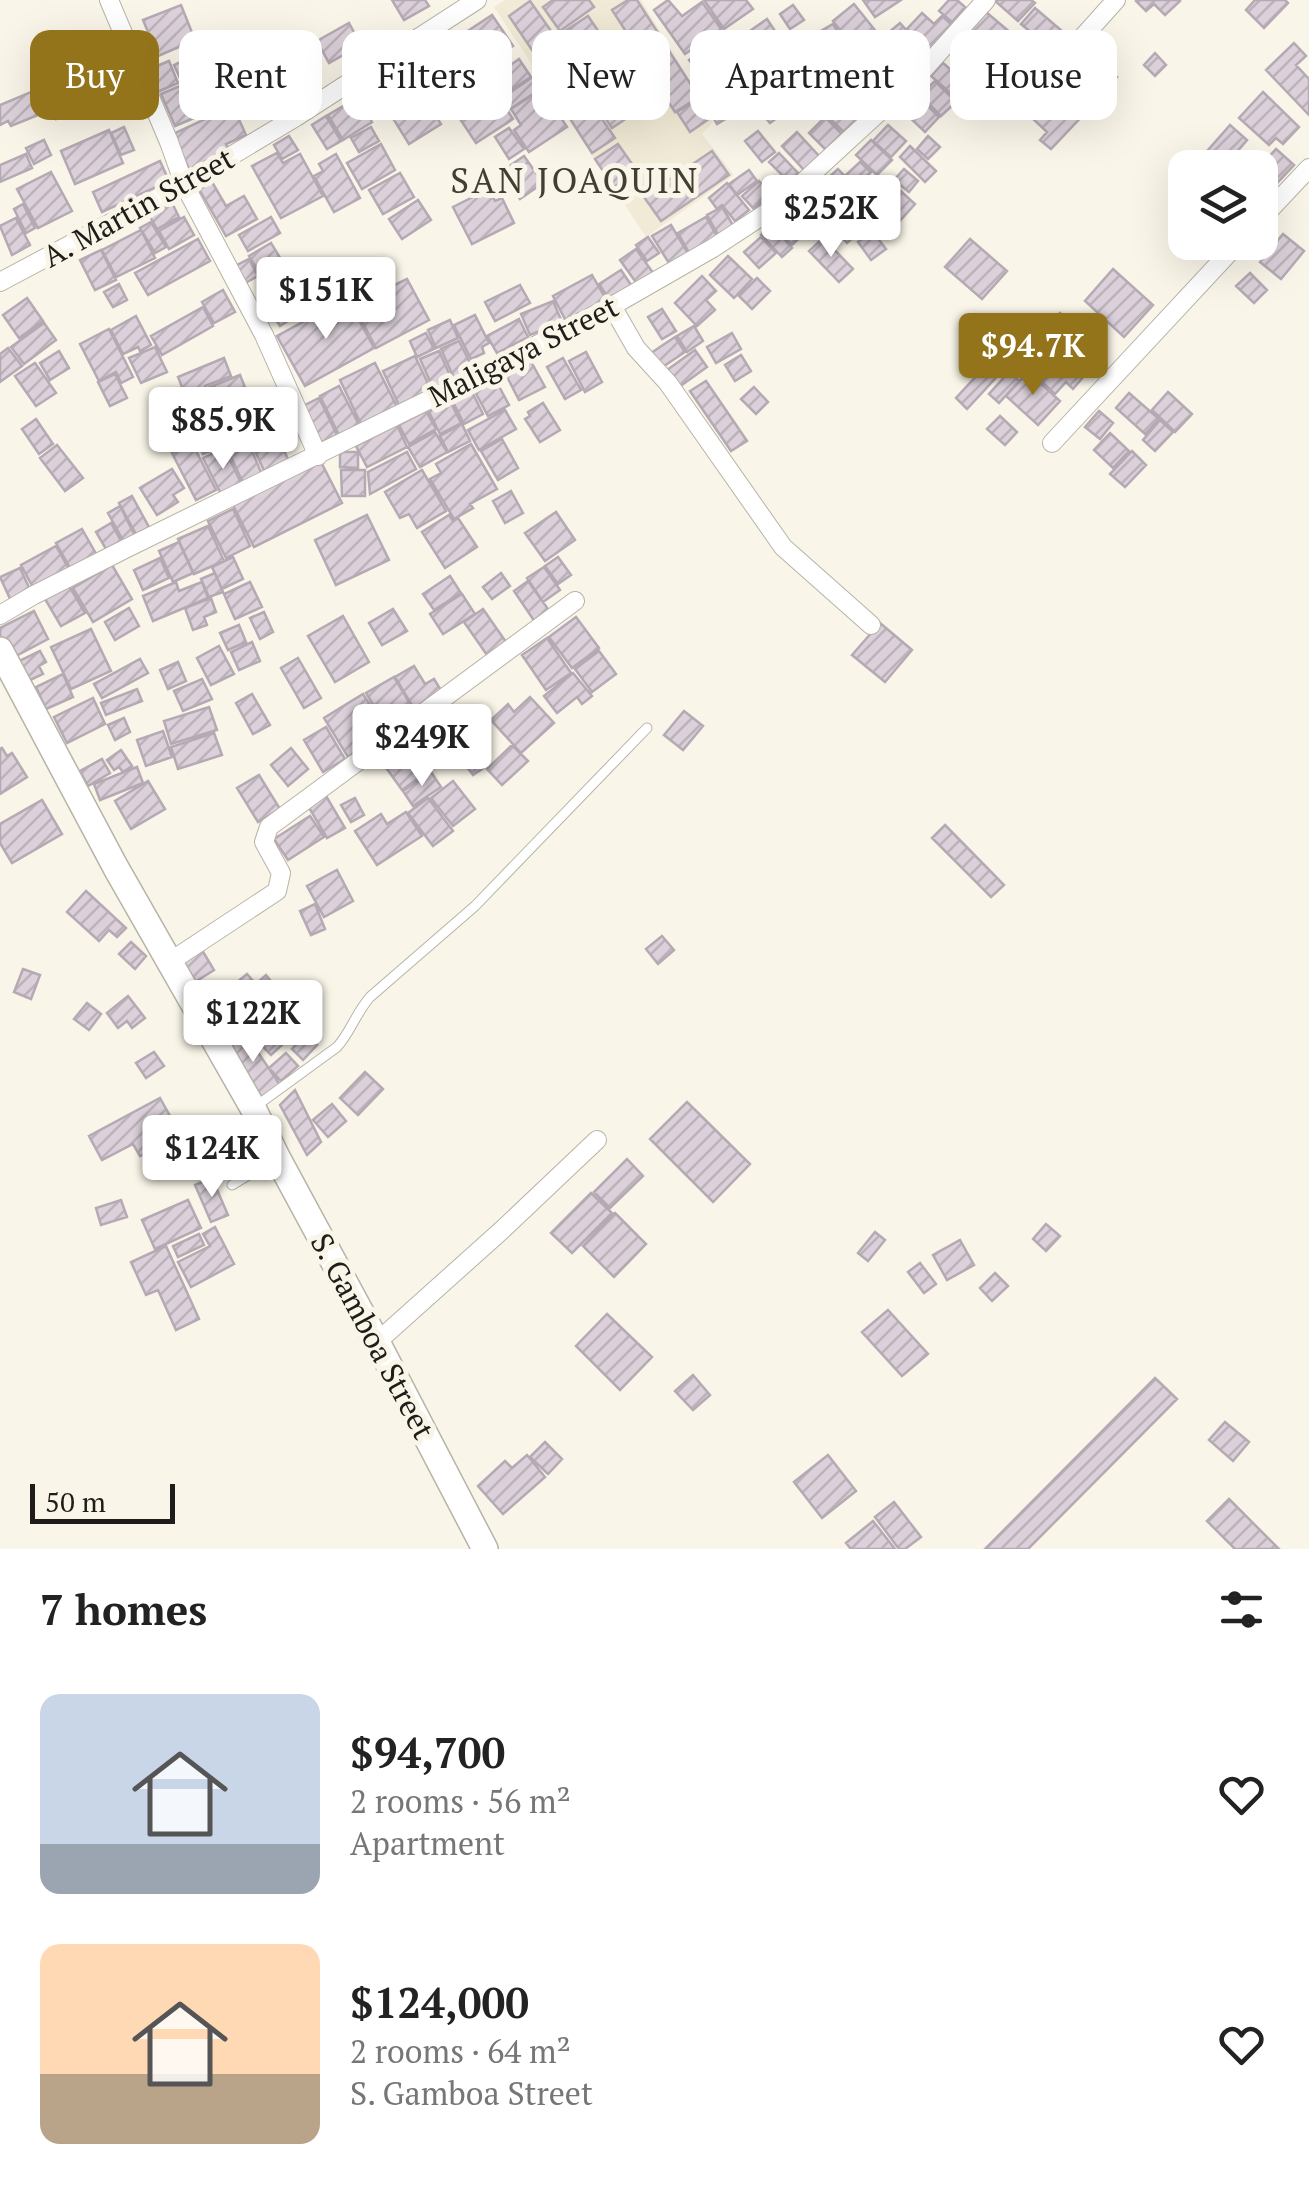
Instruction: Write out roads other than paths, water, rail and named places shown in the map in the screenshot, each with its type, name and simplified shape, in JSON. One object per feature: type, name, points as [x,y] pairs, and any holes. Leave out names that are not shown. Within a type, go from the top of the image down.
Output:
[{"type":"main road","name":"S. Gamboa Street","points":[[0,650],[116,868],[253,1108],[485,1549]]},
{"type":"street","points":[[109,0],[184,184],[264,335],[318,456]]},
{"type":"street","name":"A. Martin Street","points":[[0,282],[184,184],[478,0]]},
{"type":"street","name":"Maligaya Street","points":[[0,616],[142,540],[318,456],[612,306],[713,248],[777,206],[914,80],[986,0]]},
{"type":"street","points":[[1089,30],[1116,0]]},
{"type":"street","points":[[1278,201],[1309,168]]},
{"type":"street","points":[[1052,444],[1222,260]]},
{"type":"street","points":[[612,306],[636,348],[668,383],[784,547],[871,625]]},
{"type":"street","points":[[171,961],[277,891],[281,873],[264,842],[269,827],[575,601]]},
{"type":"street","points":[[377,1342],[597,1140]]},
{"type":"lane","points":[[253,1108],[336,1047],[370,997],[475,906],[646,728]]},
{"type":"lane","points":[[232,1185],[277,1157]]},
{"type":"district","name":"SAN JOAQUIN","points":[[575,180]]}]
